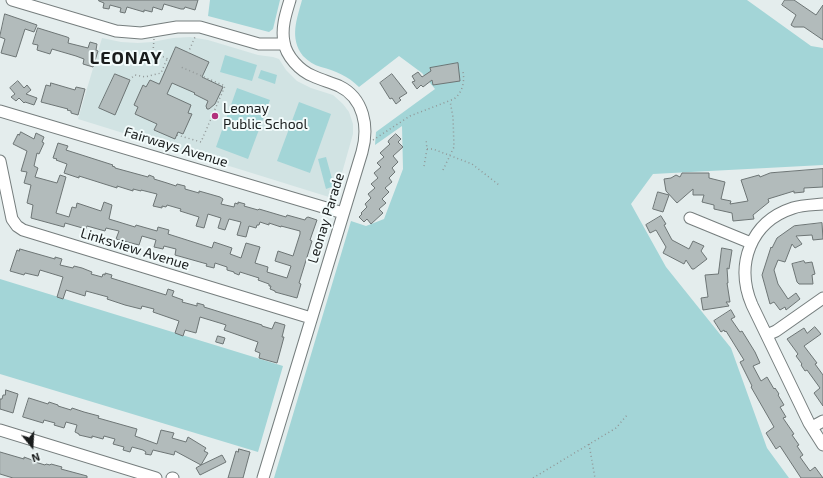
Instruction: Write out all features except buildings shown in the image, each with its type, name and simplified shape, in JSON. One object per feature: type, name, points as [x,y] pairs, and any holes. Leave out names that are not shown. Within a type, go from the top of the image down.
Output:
[{"type":"street","points":[[12,0],[122,32],[141,33],[177,27],[200,27],[259,44],[270,45],[284,44],[284,27],[290,0]]},
{"type":"street","name":"Leonay Parade","points":[[263,478],[364,144],[366,129],[364,118],[355,100],[348,92],[340,86],[304,72],[294,61],[284,44]]},
{"type":"street","name":"Fairways Avenue","points":[[0,111],[343,213]]},
{"type":"street","name":"Linksview Avenue","points":[[0,161],[12,219],[22,230],[311,318]]},
{"type":"street","points":[[823,204],[799,206],[778,215],[764,225],[751,243],[745,264],[745,283],[750,299],[766,336],[812,427],[823,445]]},
{"type":"street","points":[[690,218],[751,243]]},
{"type":"street","points":[[766,336],[776,331],[823,298]]},
{"type":"street","points":[[812,427],[823,420]]},
{"type":"street","points":[[0,430],[156,478]]},
{"type":"path","points":[[188,53],[195,37]]},
{"type":"path","points":[[153,42],[153,52]]},
{"type":"path","points":[[149,54],[153,52]]},
{"type":"path","points":[[153,52],[170,60]]},
{"type":"path","points":[[129,80],[135,75],[145,77],[161,73],[167,59]]},
{"type":"path","points":[[177,135],[201,142],[225,86],[181,67]]},
{"type":"path","points":[[364,144],[410,116],[450,101],[458,96],[464,83],[463,72]]},
{"type":"path","points":[[443,170],[454,147],[453,117],[450,101]]},
{"type":"path","points":[[424,166],[428,149],[426,139]]},
{"type":"path","points":[[428,149],[433,149],[472,164],[499,185]]},
{"type":"path","points":[[533,478],[616,428],[628,414]]},
{"type":"path","points":[[588,444],[595,478]]},
{"type":"shaded area","points":[[210,0],[280,0],[273,29],[269,32],[208,16]]},
{"type":"shaded area","points":[[302,0],[747,0],[811,46],[823,48],[823,165],[653,174],[631,204],[666,267],[731,348],[767,448],[789,478],[274,478],[351,221],[366,226],[384,219],[403,169],[402,126],[375,145],[376,132],[435,89],[422,73],[399,56],[359,87],[342,74],[311,63],[303,56],[299,49],[295,35],[295,28]]},
{"type":"shaded area","name":"Leonay Public School","points":[[190,37],[208,40],[258,55],[279,59],[286,70],[297,81],[311,88],[333,95],[343,104],[349,112],[353,124],[353,134],[336,194],[329,197],[78,119],[102,38],[121,42],[138,43]]},
{"type":"shaded area","points":[[225,55],[257,65],[252,81],[220,72]]},
{"type":"shaded area","points":[[261,70],[277,75],[275,84],[258,78]]},
{"type":"shaded area","points":[[237,88],[270,100],[248,159],[216,147]]},
{"type":"shaded area","points":[[299,102],[331,114],[310,173],[277,161]]},
{"type":"shaded area","points":[[326,157],[334,186],[326,189],[318,159]]},
{"type":"shaded area","points":[[0,279],[283,366],[258,452],[0,374]]},
{"type":"place","name":"Leonay Public School","points":[[215,116]]},
{"type":"district","name":"LEONAY","points":[[126,58]]}]
